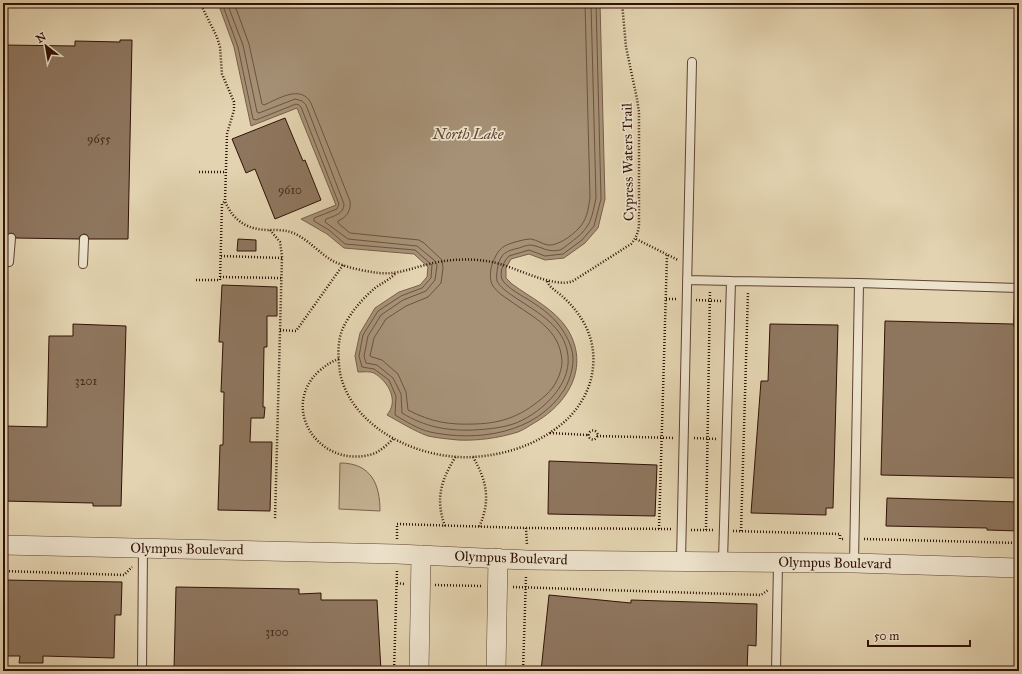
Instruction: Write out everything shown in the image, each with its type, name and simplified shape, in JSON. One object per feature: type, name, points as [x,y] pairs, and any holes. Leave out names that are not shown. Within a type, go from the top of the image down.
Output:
[{"type":"street","name":"Olympus Boulevard","points":[[3,545],[498,558],[854,563],[1019,568]]},
{"type":"street","points":[[419,671],[421,555]]},
{"type":"street","points":[[496,671],[498,558]]},
{"type":"lane","points":[[681,560],[692,62]]},
{"type":"lane","points":[[9,262],[11,238]]},
{"type":"lane","points":[[83,264],[84,239]]},
{"type":"lane","points":[[687,280],[1019,288],[1018,324]]},
{"type":"lane","points":[[723,561],[731,281]]},
{"type":"lane","points":[[854,563],[859,283]]},
{"type":"lane","points":[[142,671],[143,548]]},
{"type":"lane","points":[[776,671],[778,563]]},
{"type":"path","points":[[196,280],[220,280],[222,204],[225,201],[227,134],[234,110],[234,102],[222,74],[220,46],[200,3]]},
{"type":"path","name":"Cypress Waters Trail","points":[[225,201],[234,217],[241,224],[251,228],[287,231],[302,237],[332,260],[362,271],[395,273],[450,260],[470,260],[492,262],[547,280],[568,283],[573,281],[631,244],[636,239],[639,226],[639,112],[626,47],[622,3]]},
{"type":"path","points":[[199,172],[226,172]]},
{"type":"path","points":[[270,230],[280,242],[282,258],[275,519]]},
{"type":"path","points":[[636,239],[680,261],[688,262]]},
{"type":"path","points":[[659,529],[667,255]]},
{"type":"path","points":[[221,256],[282,258]]},
{"type":"path","points":[[280,330],[296,331],[343,265]]},
{"type":"path","points":[[395,273],[392,278],[369,294],[359,304],[343,329],[338,359],[342,381],[353,403],[365,418],[394,438],[414,448],[456,456],[473,457],[523,447],[549,434],[568,419],[581,403],[588,390],[594,354],[588,332],[583,320],[567,301],[547,283],[547,280]]},
{"type":"path","points":[[220,277],[281,278]]},
{"type":"path","points":[[706,530],[710,280]]},
{"type":"path","points":[[741,531],[748,281]]},
{"type":"path","points":[[666,299],[748,301]]},
{"type":"path","points":[[338,359],[331,361],[315,375],[305,393],[303,404],[304,415],[307,426],[314,437],[333,453],[346,457],[370,455],[382,449],[394,438]]},
{"type":"path","points":[[549,434],[588,435],[593,431],[596,432],[597,436]]},
{"type":"path","points":[[588,435],[592,440],[596,439],[597,436],[744,440]]},
{"type":"path","points":[[445,526],[439,502],[440,490],[445,476],[456,456]]},
{"type":"path","points":[[473,457],[478,465],[486,488],[486,510],[479,527]]},
{"type":"path","points":[[397,540],[397,524],[526,528],[682,529],[840,534],[840,539],[1019,543]]},
{"type":"path","points":[[526,528],[526,542]]},
{"type":"path","points":[[3,571],[124,575],[132,567]]},
{"type":"path","points":[[394,671],[397,568]]},
{"type":"path","points":[[524,671],[526,573]]},
{"type":"path","points":[[397,583],[757,595],[762,595],[769,589]]},
{"type":"shaded area","points":[[340,463],[351,464],[359,467],[372,477],[378,492],[380,511],[339,509]]},
{"type":"water","name":"North Lake","points":[[218,3],[600,3],[605,199],[598,228],[585,243],[564,258],[545,260],[529,254],[511,259],[506,268],[506,278],[512,284],[550,310],[568,330],[574,344],[577,357],[576,371],[566,395],[557,406],[528,427],[518,432],[488,439],[473,440],[446,439],[428,436],[387,415],[391,410],[392,398],[391,392],[384,381],[374,373],[358,372],[355,356],[360,333],[375,308],[399,292],[420,285],[427,277],[428,267],[414,254],[344,248],[327,234],[301,219],[336,205],[297,108],[251,126],[234,47]]},
{"type":"building","points":[[120,40],[132,40],[128,239],[89,239],[87,235],[84,234],[80,236],[79,239],[16,238],[14,234],[11,233],[7,235],[6,238],[3,238],[3,45],[75,46],[75,41],[120,42]]},
{"type":"building","points":[[285,118],[303,161],[305,160],[321,200],[275,219],[255,169],[246,173],[232,139]]},
{"type":"building","points":[[238,239],[256,240],[256,251],[237,251]]},
{"type":"building","points":[[222,285],[277,287],[277,316],[267,316],[267,347],[264,347],[264,418],[251,418],[250,442],[272,442],[270,511],[218,510],[220,445],[223,445],[224,392],[221,392],[223,342],[219,342]]},
{"type":"building","points":[[885,321],[1013,324],[1015,328],[1019,329],[1019,478],[881,475]]},
{"type":"building","points":[[73,324],[126,326],[121,506],[93,506],[93,503],[3,501],[3,426],[47,427],[49,336],[73,336]]},
{"type":"building","points":[[770,324],[838,325],[833,508],[826,508],[826,515],[751,513],[761,381],[768,381]]},
{"type":"building","points":[[549,461],[657,465],[655,516],[548,514]]},
{"type":"building","points":[[887,498],[1019,502],[1019,531],[987,530],[987,528],[886,526]]},
{"type":"building","points":[[3,580],[122,582],[121,615],[115,615],[114,658],[43,656],[43,663],[19,663],[20,656],[3,656]]},
{"type":"building","points":[[176,587],[299,589],[299,594],[321,593],[321,600],[377,600],[381,671],[174,670]]},
{"type":"building","points":[[549,595],[631,603],[631,600],[757,604],[756,646],[748,645],[747,671],[541,671]]}]
